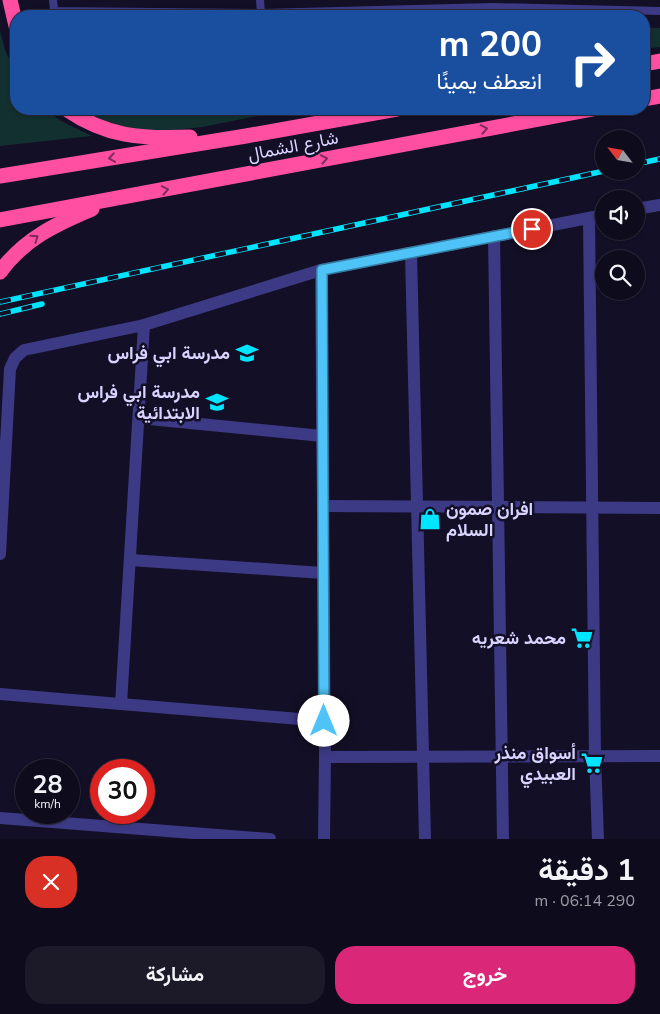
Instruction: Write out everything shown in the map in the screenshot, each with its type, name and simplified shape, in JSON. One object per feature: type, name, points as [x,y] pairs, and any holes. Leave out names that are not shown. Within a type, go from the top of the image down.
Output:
[{"type":"highway","points":[[75,115],[98,127],[125,135],[144,138],[246,136]]},
{"type":"highway","name":"شارع الشمال","points":[[0,176],[363,115]]},
{"type":"highway","name":"شارع الشمال","points":[[0,220],[561,115]]},
{"type":"highway","points":[[0,272],[20,249],[36,237],[55,226],[117,199]]},
{"type":"street","points":[[645,208],[660,205]]},
{"type":"street","points":[[0,554],[10,369],[15,358],[24,350],[144,325],[322,270],[595,217]]},
{"type":"street","points":[[589,218],[595,756],[598,839]]},
{"type":"street","points":[[494,236],[503,839]]},
{"type":"street","points":[[411,253],[424,839]]},
{"type":"street","points":[[322,270],[324,839]]},
{"type":"street","points":[[122,704],[144,325]]},
{"type":"street","points":[[139,418],[322,436]]},
{"type":"street","points":[[323,506],[660,508]]},
{"type":"street","points":[[130,560],[323,573]]},
{"type":"street","points":[[0,694],[324,721]]},
{"type":"street","points":[[325,757],[660,756]]},
{"type":"street","points":[[0,818],[104,833],[270,839]]},
{"type":"lane","points":[[338,10],[493,4],[660,10]]},
{"type":"green space","points":[[650,28],[660,28],[660,47],[650,48]]},
{"type":"green space","points":[[0,31],[10,60],[10,115],[53,115],[92,136],[0,146]]},
{"type":"green space","points":[[91,115],[263,115],[202,127],[149,131],[128,128]]},
{"type":"railway","points":[[645,162],[660,159]]},
{"type":"railway","points":[[0,302],[595,173]]},
{"type":"railway","points":[[0,314],[42,304]]},
{"type":"place","name":"مدرسة ابي فراس","points":[[247,353]]},
{"type":"place","name":"مدرسة ابي فراس الابتدائية","points":[[217,402]]},
{"type":"place","name":"افران صمون السلام","points":[[430,519]]},
{"type":"place","name":"محمد شعريه","points":[[582,638]]},
{"type":"place","name":"أسواق منذر العبيدي","points":[[592,763]]},
{"type":"route","points":[[324,721],[322,270],[532,229]]}]
